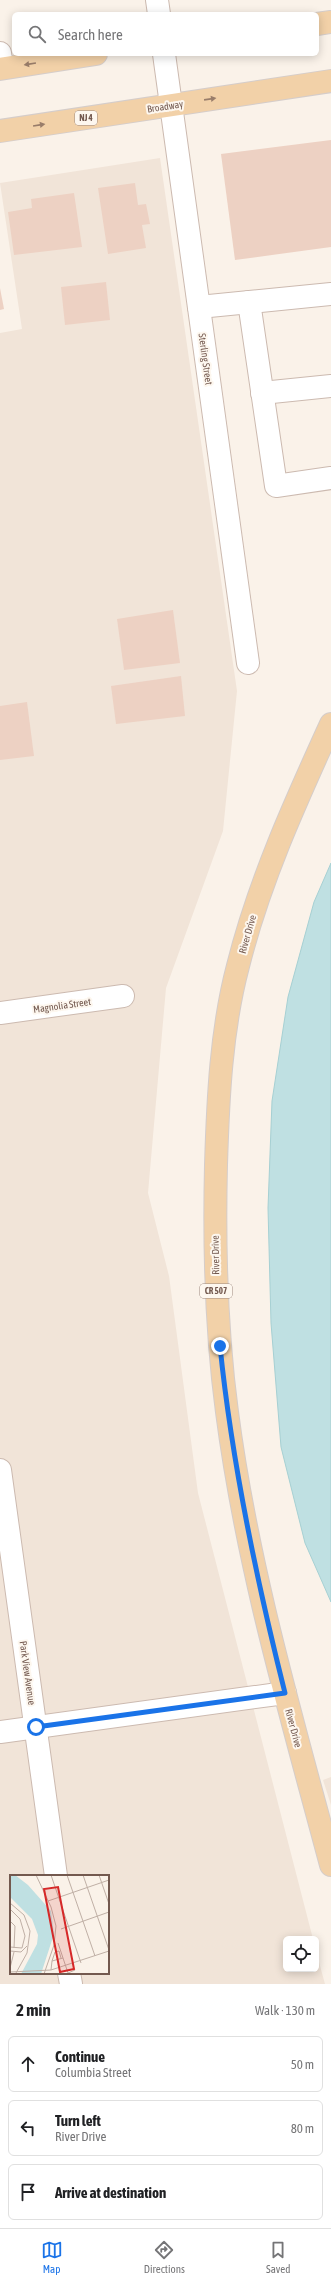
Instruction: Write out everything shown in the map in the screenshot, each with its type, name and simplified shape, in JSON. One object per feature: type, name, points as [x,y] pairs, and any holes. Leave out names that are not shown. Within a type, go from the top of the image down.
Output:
[{"type":"main road","points":[[319,24],[331,22]]},
{"type":"main road","points":[[1,63],[75,56]]},
{"type":"main road","name":"Broadway","points":[[0,131],[331,81]]},
{"type":"main road","name":"River Drive","points":[[331,724],[275,851],[255,906],[237,969],[220,1082],[216,1150],[216,1283],[227,1411],[248,1539],[285,1693],[331,1865]]},
{"type":"street","points":[[157,0],[159,12]]},
{"type":"street","name":"Sterling Street","points":[[164,56],[248,663]]},
{"type":"street","points":[[199,307],[331,294]]},
{"type":"street","points":[[249,302],[276,486],[331,478]]},
{"type":"street","points":[[262,393],[331,386]]},
{"type":"street","name":"Magnolia Street","points":[[0,1013],[123,996]]},
{"type":"street","name":"Park View Avenue","points":[[0,1470],[56,1875]]},
{"type":"street","points":[[0,1732],[285,1693]]},
{"type":"street","points":[[69,1974],[71,1984]]},
{"type":"shaded area","points":[[160,158],[237,691],[223,831],[166,988],[148,1193],[169,1276],[198,1493],[312,1936],[283,1936],[283,1972],[319,1972],[319,1962],[325,1984],[0,1984],[0,333],[22,329],[0,183]]},
{"type":"shaded area","points":[[331,1777],[331,1805],[323,1780]]},
{"type":"water","points":[[331,863],[331,1602],[305,1543],[281,1447],[271,1323],[268,1208],[272,1101],[288,997],[314,902]]},
{"type":"building","points":[[331,140],[331,247],[235,260],[221,154]]},
{"type":"building","points":[[135,183],[138,205],[146,204],[150,224],[142,225],[146,248],[108,254],[98,188]]},
{"type":"building","points":[[74,193],[82,247],[14,255],[8,212],[32,208],[31,199]]},
{"type":"building","points":[[106,282],[110,320],[65,325],[61,287]]},
{"type":"building","points":[[0,288],[4,309],[0,310]]},
{"type":"building","points":[[173,610],[180,663],[124,670],[117,619]]},
{"type":"building","points":[[181,676],[185,716],[116,724],[111,686]]},
{"type":"building","points":[[27,702],[34,756],[0,760],[0,706]]},
{"type":"route","points":[[36,1727],[285,1693],[248,1539],[236,1476],[220,1346]]}]
